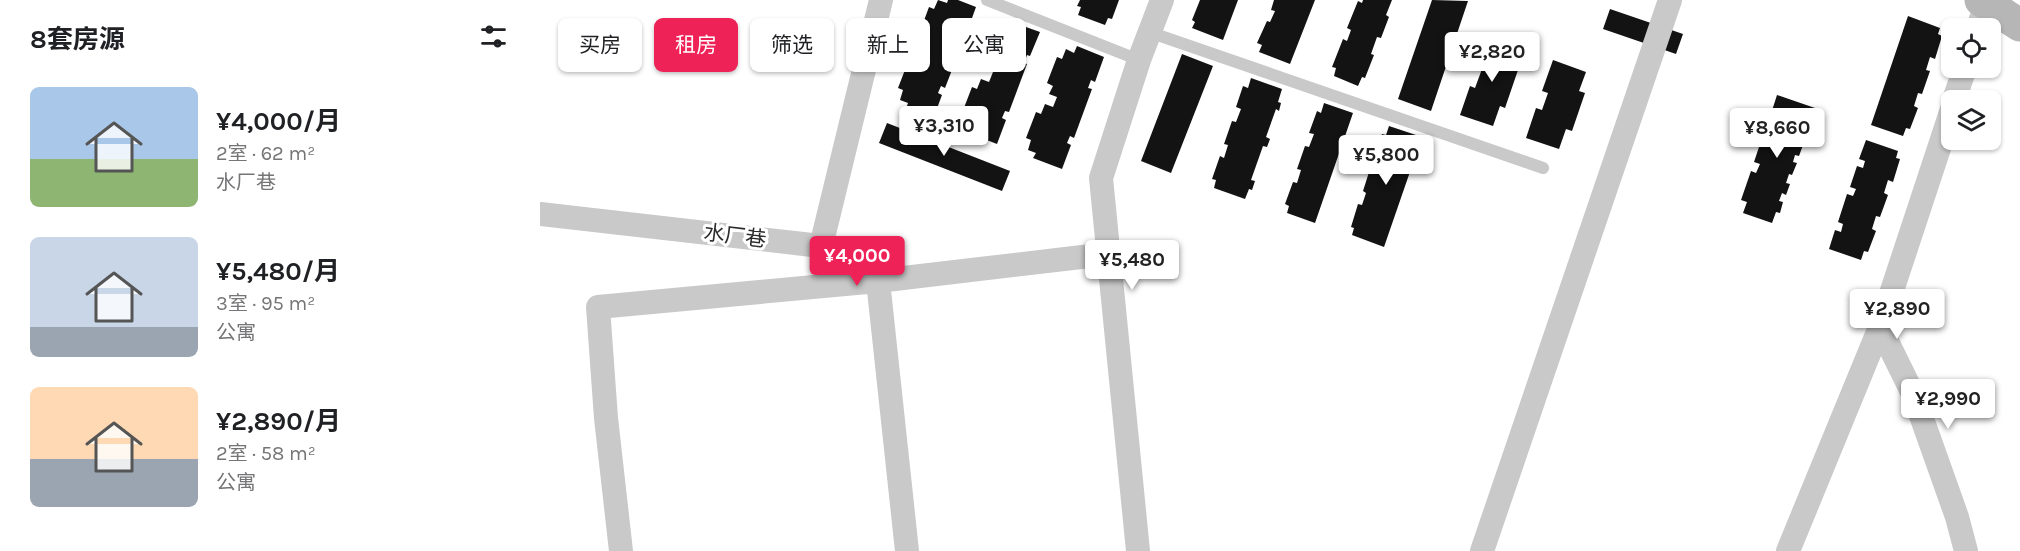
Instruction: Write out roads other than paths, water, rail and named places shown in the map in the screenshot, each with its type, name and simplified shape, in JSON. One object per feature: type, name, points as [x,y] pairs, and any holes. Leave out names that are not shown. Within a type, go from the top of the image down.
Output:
[{"type":"main road","points":[[1982,11],[2020,26]]},
{"type":"street","name":"水厂巷","points":[[540,214],[821,246],[881,0]]},
{"type":"street","points":[[1138,551],[1101,178],[1149,32],[1162,0]]},
{"type":"street","points":[[1482,551],[1670,0]]},
{"type":"street","points":[[1788,551],[1880,327],[1941,142]]},
{"type":"street","points":[[621,551],[606,418],[598,307],[878,281],[1107,254]]},
{"type":"street","points":[[878,281],[907,551]]},
{"type":"street","points":[[1880,327],[1914,396],[1957,517],[1966,551]]},
{"type":"lane","points":[[987,0],[1140,60]]},
{"type":"lane","points":[[1149,32],[1543,168]]}]
